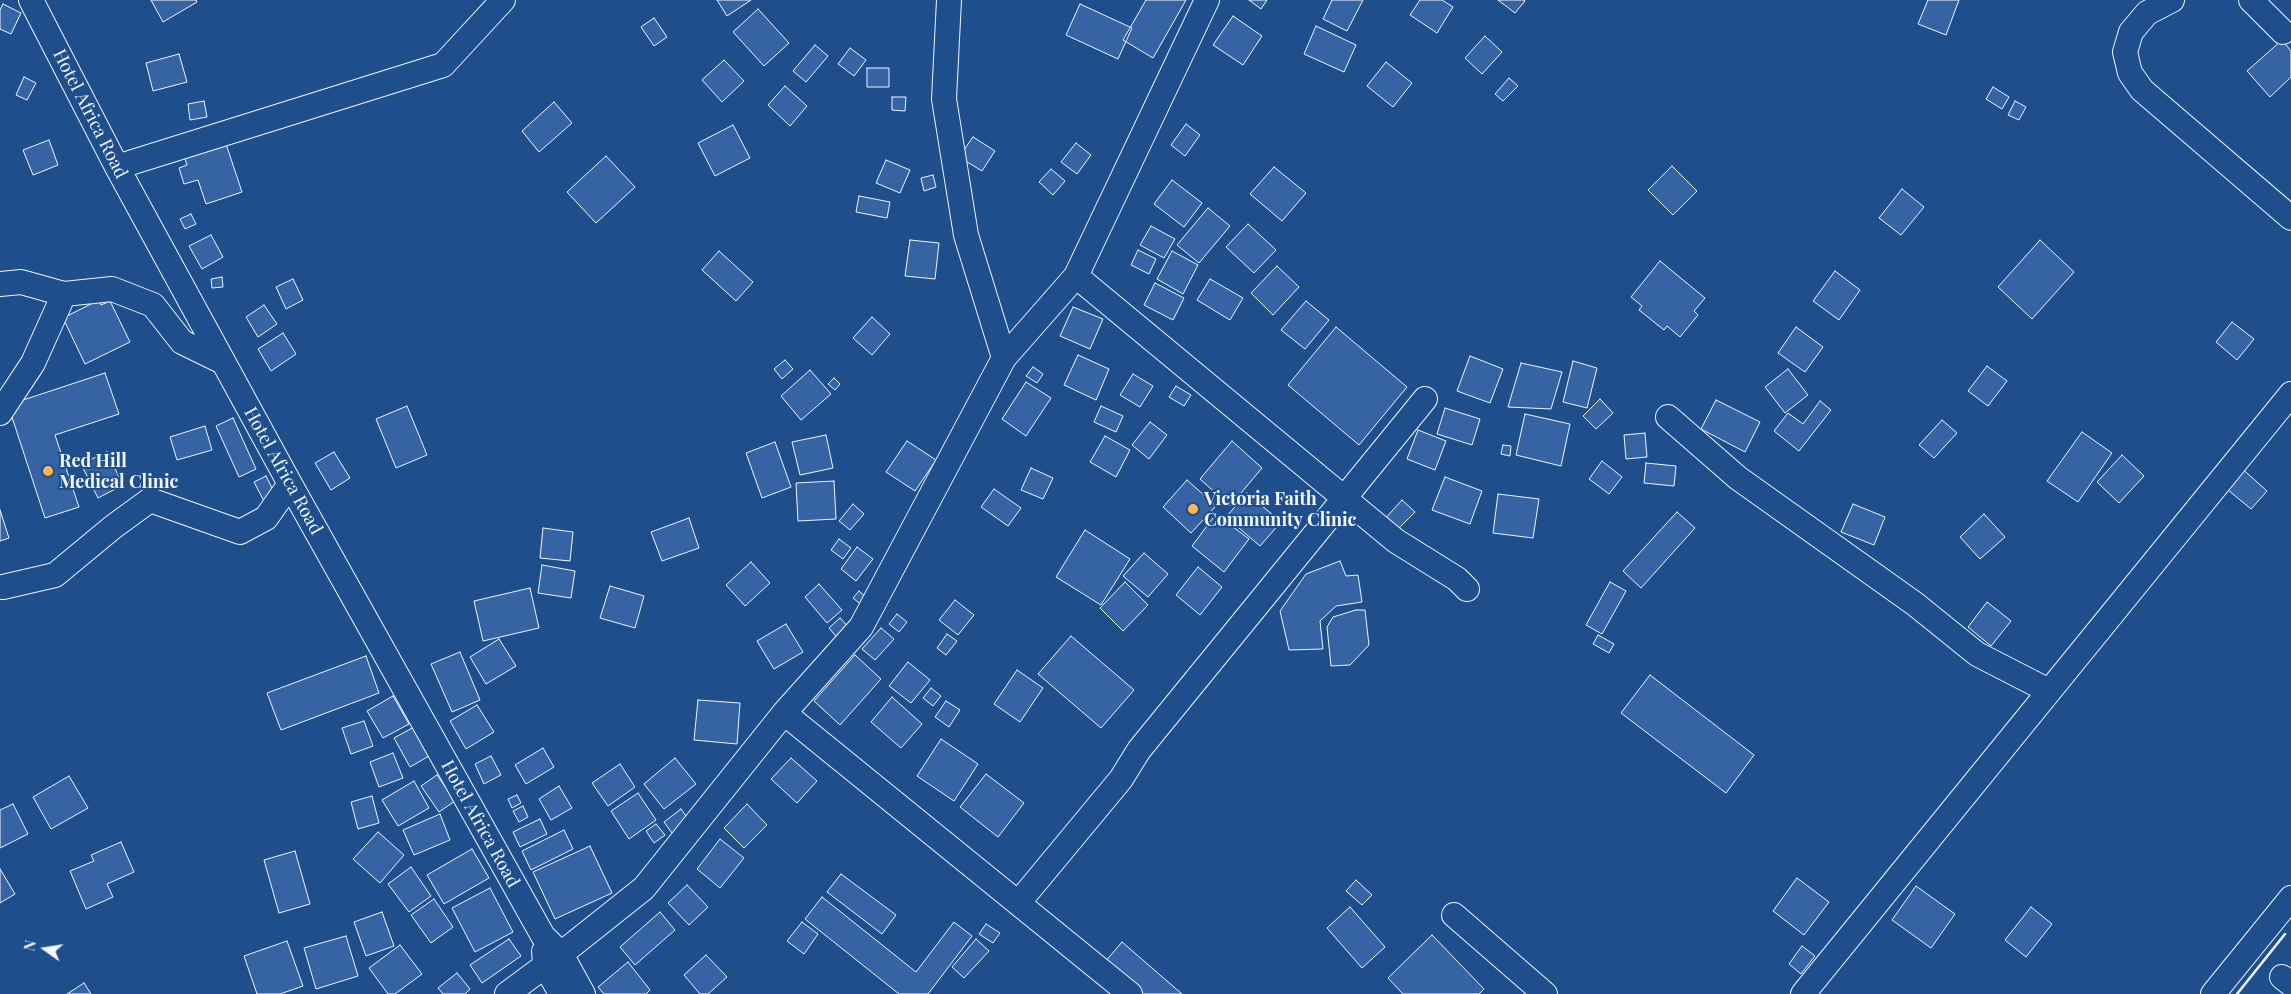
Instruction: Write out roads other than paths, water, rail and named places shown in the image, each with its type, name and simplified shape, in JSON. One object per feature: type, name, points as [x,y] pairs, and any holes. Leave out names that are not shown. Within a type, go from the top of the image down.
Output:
[{"type":"street","name":"Hotel Africa Road","points":[[31,0],[117,167],[223,362],[543,936],[553,960],[561,994]]},
{"type":"street","points":[[117,167],[443,65],[502,0]]},
{"type":"street","points":[[949,0],[944,99],[966,235],[1004,358]]},
{"type":"street","points":[[506,994],[553,960],[644,888],[784,713],[861,627],[1004,358],[1076,276],[1207,0]]},
{"type":"street","points":[[2172,0],[2147,12],[2131,32],[2125,52],[2130,73],[2142,90],[2291,218]]},
{"type":"street","points":[[2251,0],[2283,32]]},
{"type":"street","points":[[1076,276],[1396,541],[1467,589]]},
{"type":"street","points":[[0,284],[22,282],[64,294],[112,289],[153,305],[182,342],[223,362]]},
{"type":"street","points":[[0,413],[34,363],[64,294]]},
{"type":"street","points":[[1804,994],[2291,394]]},
{"type":"street","points":[[1018,902],[1121,779],[1139,750],[1344,496],[1425,399]]},
{"type":"street","points":[[1668,417],[1738,478],[1915,604],[1976,654],[2049,691]]},
{"type":"street","points":[[3,588],[55,575],[113,527],[150,500],[240,532],[266,518],[290,484]]},
{"type":"street","points":[[784,713],[1130,994]]},
{"type":"street","points":[[2213,994],[2286,913]]},
{"type":"street","points":[[1454,915],[1545,994]]},
{"type":"street","name":"Hotel Africa Road","points":[[553,960],[583,994]]},
{"type":"place","name":"Red Hill Medical Clinic","points":[[48,471]]},
{"type":"place","name":"Victoria Faith Community Clinic","points":[[1193,509]]}]
